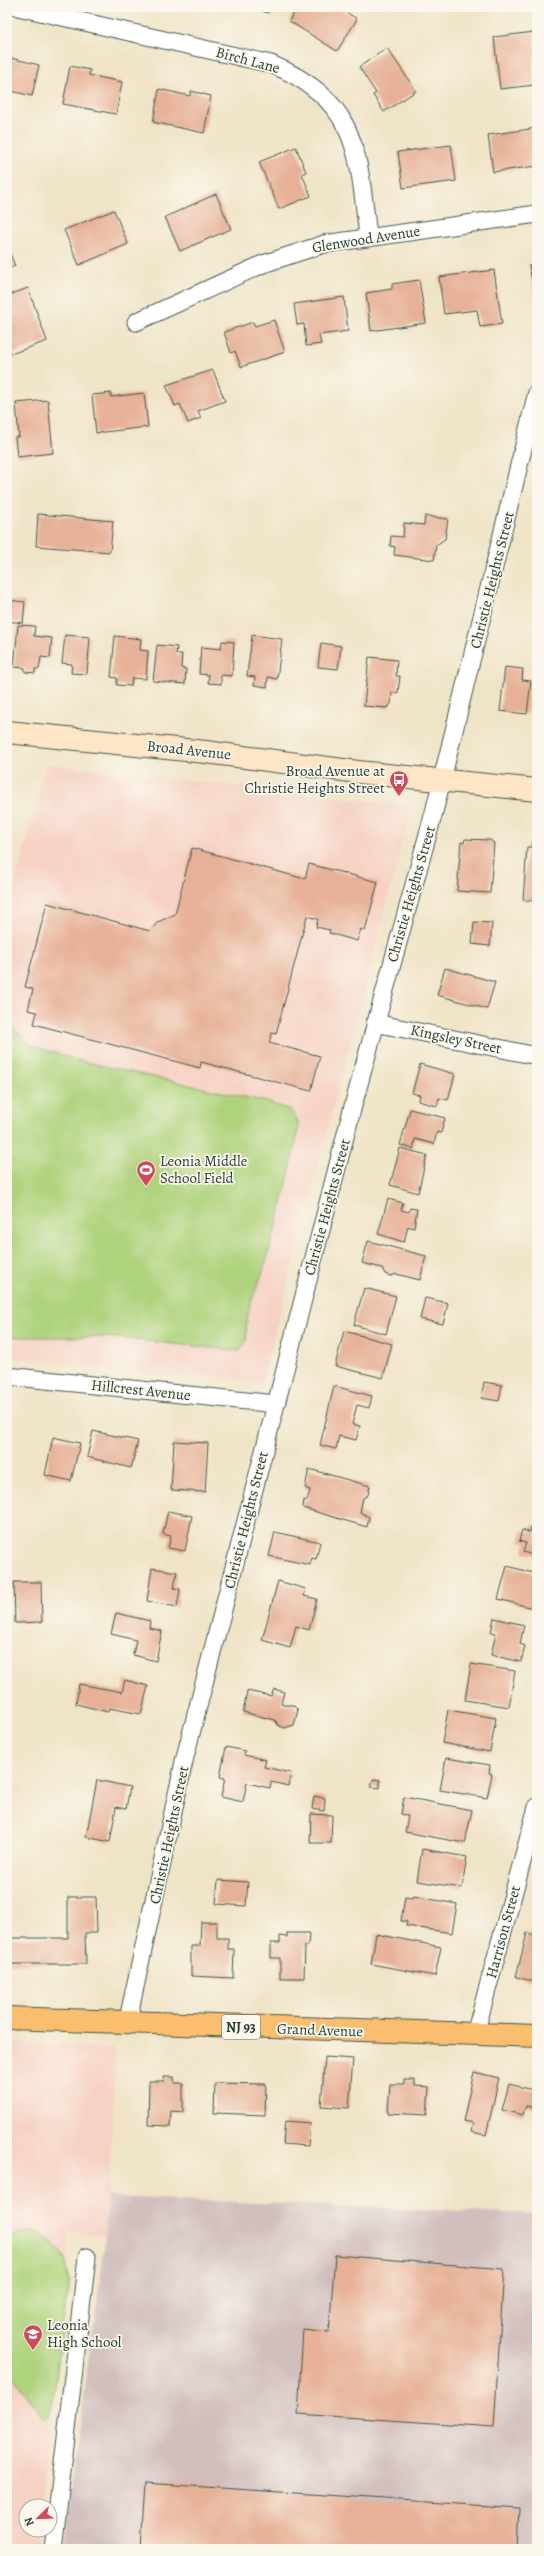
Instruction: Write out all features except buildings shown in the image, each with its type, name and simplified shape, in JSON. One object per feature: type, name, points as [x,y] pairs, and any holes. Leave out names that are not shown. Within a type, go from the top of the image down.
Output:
[{"type":"main road","name":"Grand Avenue","points":[[7,2018],[128,2024],[537,2036]]},
{"type":"street","name":"Birch Lane","points":[[18,7],[271,64],[301,78],[313,86],[332,105],[344,122],[356,146],[361,171],[368,236]]},
{"type":"street","name":"Glenwood Avenue","points":[[136,322],[282,256],[324,244],[368,236],[516,218],[537,214]]},
{"type":"street","name":"Christie Heights Street","points":[[128,2024],[185,1757],[375,1023],[442,780],[537,392]]},
{"type":"street","name":"Broad Avenue","points":[[7,732],[206,752],[537,790]]},
{"type":"street","name":"Kingsley Street","points":[[375,1023],[537,1056]]},
{"type":"street","name":"Hillcrest Avenue","points":[[7,1376],[276,1404]]},
{"type":"street","name":"Harrison Street","points":[[475,2034],[537,1807]]},
{"type":"street","points":[[53,2549],[87,2257]]},
{"type":"shaded area","points":[[46,764],[412,806],[262,1382],[7,1358],[7,917]]},
{"type":"shaded area","name":"Leonia High School","points":[[7,2042],[116,2049],[106,2236],[74,2232],[68,2227],[68,2287],[51,2415],[43,2498],[18,2498],[18,2538],[39,2538],[37,2549],[7,2549]]},
{"type":"shaded area","points":[[108,2197],[537,2214],[537,2549],[63,2549],[104,2251]]},
{"type":"green space","name":"Leonia Middle School Field","points":[[7,1026],[12,1027],[32,1046],[81,1061],[267,1102],[290,1110],[294,1115],[298,1123],[298,1132],[290,1171],[266,1262],[248,1313],[246,1330],[247,1340],[240,1351],[109,1337],[7,1337]]},
{"type":"green space","points":[[34,2232],[51,2240],[62,2252],[68,2277],[68,2287],[51,2415],[45,2418],[41,2415],[7,2367],[7,2238],[21,2233]]},
{"type":"place","name":"Broad Avenue at Christie Heights Street","points":[[399,797]]},
{"type":"place","name":"Leonia Middle School Field","points":[[146,1187]]},
{"type":"place","name":"Leonia High School","points":[[33,2351]]}]
